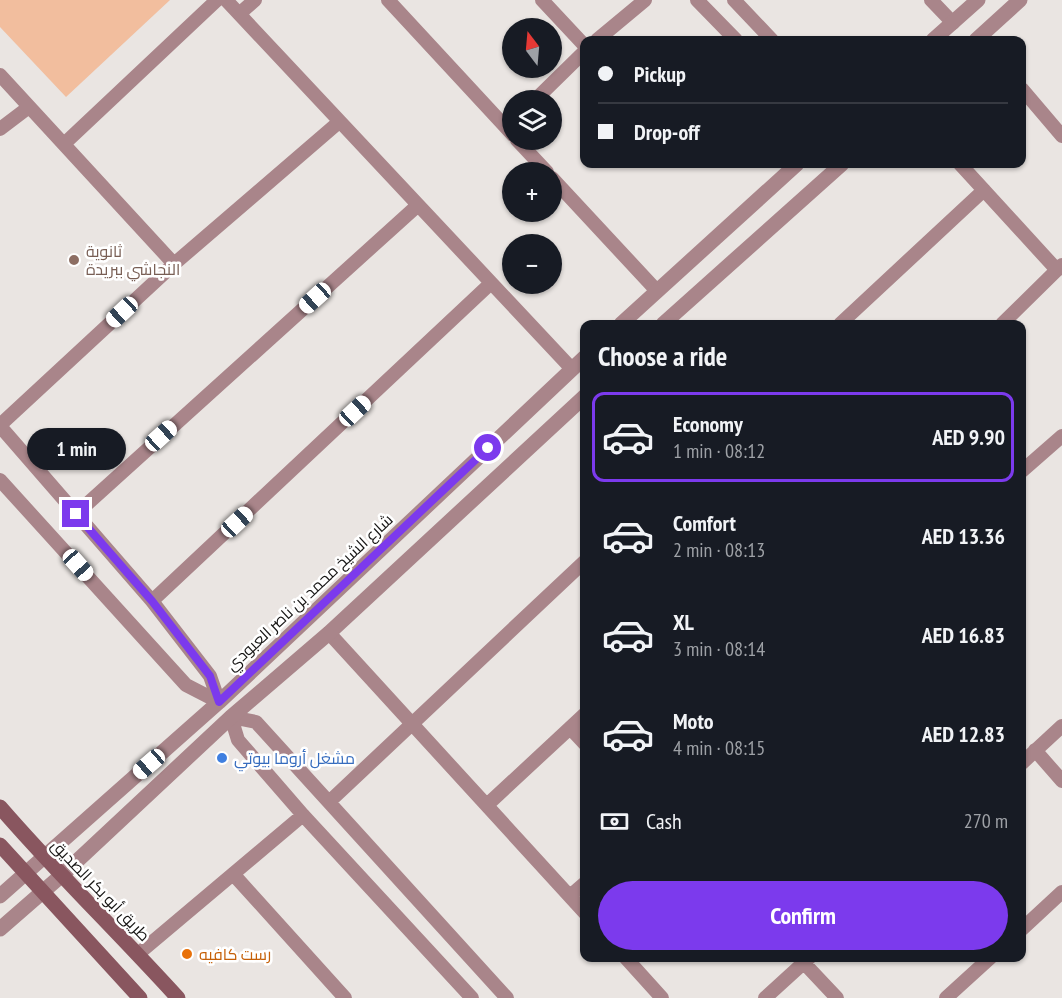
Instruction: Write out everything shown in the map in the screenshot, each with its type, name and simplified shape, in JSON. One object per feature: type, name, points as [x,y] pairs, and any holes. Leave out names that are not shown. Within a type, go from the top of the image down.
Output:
[{"type":"main road","name":"طريق أبو بكر الصديق","points":[[0,807],[44,857],[178,998]]},
{"type":"main road","points":[[0,845],[140,998]]},
{"type":"street","points":[[64,144],[217,0]]},
{"type":"street","points":[[226,0],[572,369]]},
{"type":"street","points":[[239,14],[255,0]]},
{"type":"street","points":[[388,0],[502,120]]},
{"type":"street","points":[[542,0],[580,41]]},
{"type":"street","points":[[602,36],[645,0]]},
{"type":"street","points":[[697,0],[732,36]]},
{"type":"street","points":[[734,0],[768,36]]},
{"type":"street","points":[[931,0],[953,23]]},
{"type":"street","points":[[938,36],[978,0]]},
{"type":"street","points":[[982,36],[1020,0]]},
{"type":"street","points":[[545,90],[580,56]]},
{"type":"street","points":[[0,75],[174,264]]},
{"type":"street","points":[[1026,94],[1062,136]]},
{"type":"street","points":[[0,129],[29,107]]},
{"type":"street","points":[[219,702],[210,676],[152,601],[0,425],[174,264],[339,122]]},
{"type":"street","points":[[526,150],[538,162]]},
{"type":"street","points":[[625,320],[794,168]]},
{"type":"street","points":[[667,320],[838,168]]},
{"type":"street","points":[[964,168],[1059,268],[1006,320]]},
{"type":"street","points":[[562,189],[657,291]]},
{"type":"street","points":[[844,320],[984,190]]},
{"type":"street","points":[[76,514],[417,206]]},
{"type":"street","points":[[152,601],[490,284]]},
{"type":"street","name":"شارع الشيخ محمد بن ناصر العبودي","points":[[0,896],[219,702],[580,362]]},
{"type":"street","points":[[0,929],[62,875],[231,717],[329,633],[580,401]]},
{"type":"street","points":[[1026,468],[1059,443]]},
{"type":"street","points":[[0,480],[186,685],[219,702]]},
{"type":"street","points":[[328,802],[580,570]]},
{"type":"street","points":[[329,633],[580,907]]},
{"type":"street","points":[[231,717],[256,722],[507,998]]},
{"type":"street","points":[[231,717],[238,740],[303,815],[472,998]]},
{"type":"street","points":[[487,805],[580,719]]},
{"type":"street","points":[[1026,759],[1062,726]]},
{"type":"street","points":[[570,728],[580,739]]},
{"type":"street","points":[[1035,750],[1062,781]]},
{"type":"street","points":[[138,954],[303,815]]},
{"type":"street","points":[[234,875],[345,998]]},
{"type":"street","points":[[570,896],[580,887]]},
{"type":"street","points":[[1026,925],[1062,892]]},
{"type":"street","points":[[630,962],[662,998]]},
{"type":"street","points":[[765,998],[805,962]]},
{"type":"street","points":[[809,962],[837,998]]},
{"type":"street","points":[[945,998],[985,962]]},
{"type":"shaded area","points":[[0,0],[170,0],[66,97],[0,27]]},
{"type":"place","name":"ثانوية النجاشي ببريدة","points":[[74,260]]},
{"type":"place","name":"مشغل أروما بيوتي","points":[[222,758]]},
{"type":"place","name":"رست كافيه","points":[[187,954]]},
{"type":"route","points":[[76,514],[152,601],[210,676],[219,702],[488,448]]}]
